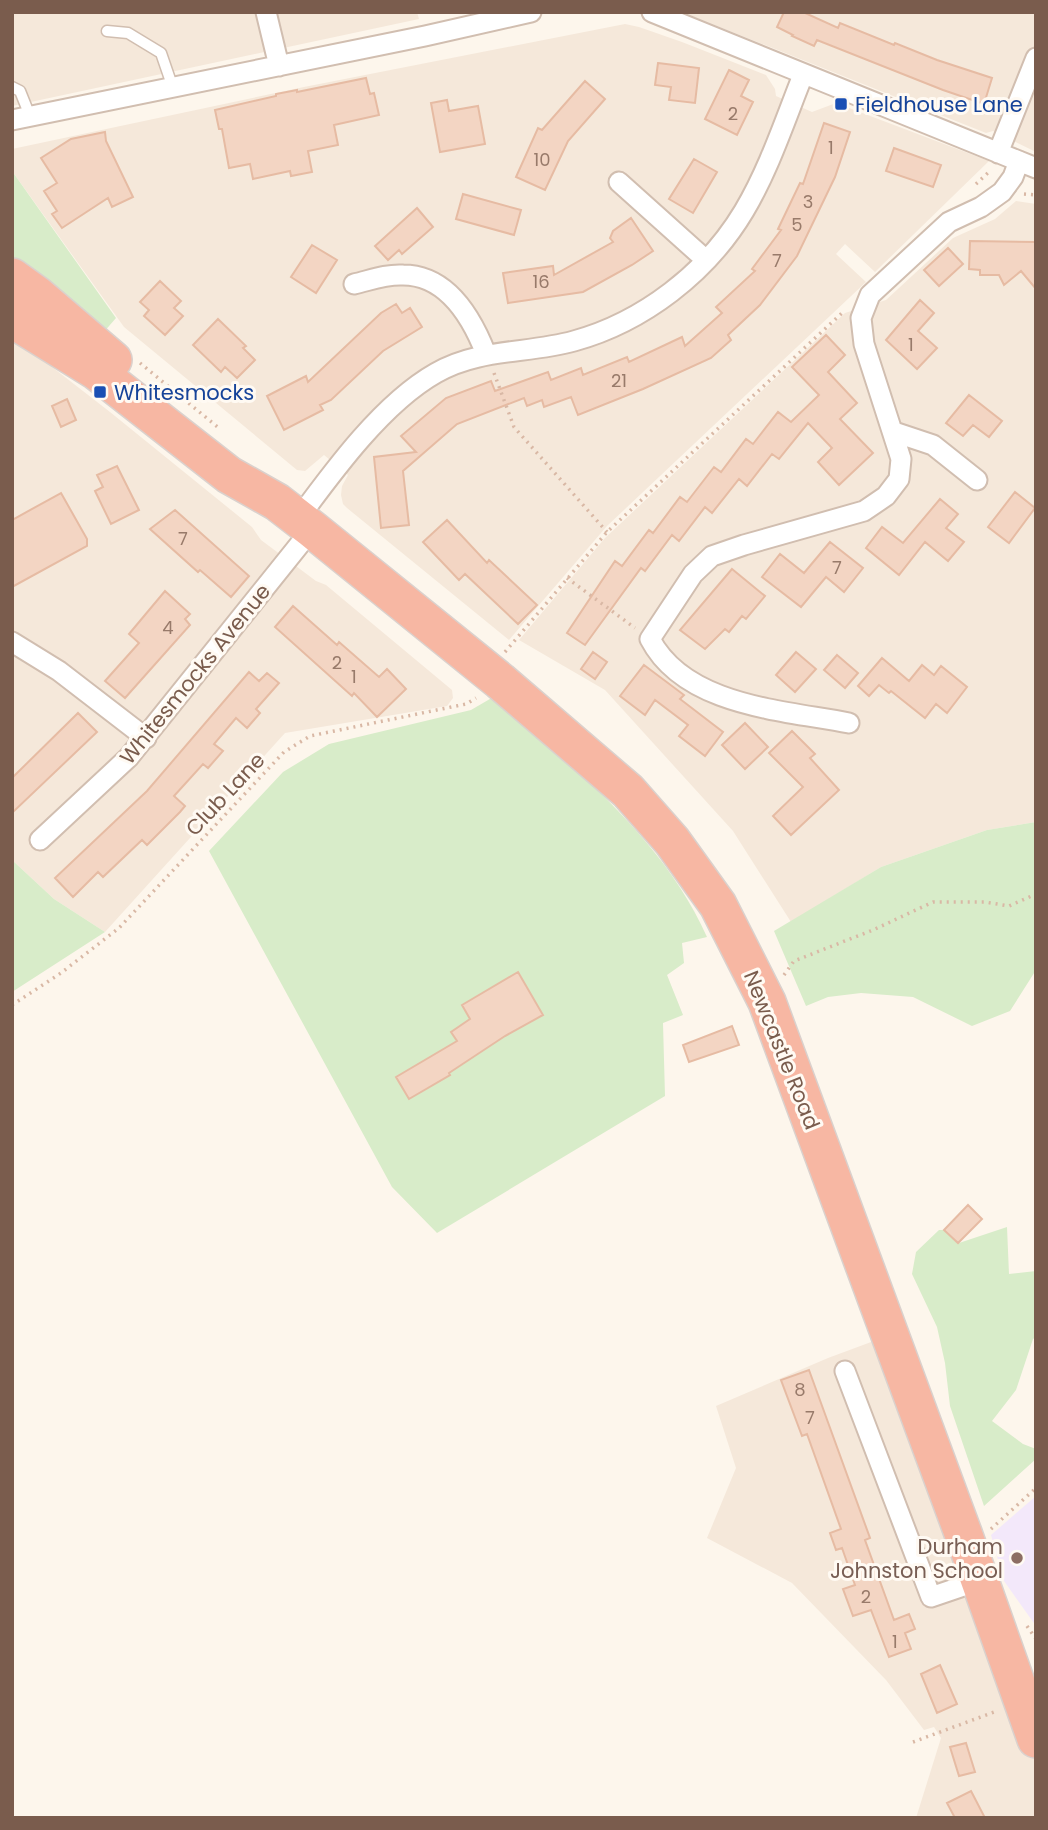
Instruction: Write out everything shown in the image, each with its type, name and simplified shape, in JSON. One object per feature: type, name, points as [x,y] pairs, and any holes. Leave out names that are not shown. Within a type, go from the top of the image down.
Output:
[{"type":"highway","points":[[12,277],[235,458],[296,517],[495,676]]},
{"type":"highway","points":[[12,319],[96,371],[229,475],[296,517]]},
{"type":"highway","name":"Newcastle Road","points":[[495,676],[628,791],[672,841],[718,905],[766,1002],[1036,1740]]},
{"type":"street","points":[[266,12],[279,66]]},
{"type":"street","points":[[21,118],[531,12]]},
{"type":"street","points":[[652,12],[1027,165],[1013,177],[1002,192],[981,207],[949,222],[870,295],[861,318],[864,344],[901,459],[899,479],[886,496],[877,504],[849,516],[712,556],[693,574],[650,639],[656,651],[707,691],[730,700],[849,723]]},
{"type":"street","points":[[998,153],[1036,58]]},
{"type":"street","name":"Whitesmocks Avenue","points":[[40,840],[146,738],[296,517],[353,449],[400,399],[435,373],[461,361],[486,354],[541,349],[577,340],[609,327],[652,306],[706,260],[743,212],[760,179],[803,75]]},
{"type":"street","points":[[620,182],[706,260]]},
{"type":"street","points":[[354,284],[406,274],[426,280],[447,291],[464,309],[486,354]]},
{"type":"street","points":[[894,432],[933,445],[977,480]]},
{"type":"street","points":[[12,642],[59,671],[146,738]]},
{"type":"street","points":[[845,1371],[931,1597],[978,1581]]},
{"type":"lane","points":[[107,31],[128,33],[161,52],[173,88]]},
{"type":"lane","points":[[12,86],[20,91],[21,118]]},
{"type":"path","name":"Club Lane","points":[[12,1005],[119,928],[284,752],[310,736],[466,704],[495,676],[567,578],[607,532],[842,312],[870,295]]},
{"type":"path","points":[[486,354],[514,427],[607,532]]},
{"type":"path","points":[[135,359],[221,430]]},
{"type":"path","points":[[567,578],[650,639]]},
{"type":"path","points":[[780,981],[794,961],[873,930],[933,902],[985,902],[1009,906],[1036,894]]},
{"type":"path","points":[[983,1537],[1036,1488]]},
{"type":"path","points":[[913,1742],[1022,1702]]},
{"type":"shaded area","points":[[12,12],[417,12],[419,19],[12,106]]},
{"type":"shaded area","points":[[682,12],[1036,12],[1036,152],[993,131],[986,133]]},
{"type":"shaded area","points":[[625,24],[682,42],[766,75],[775,89],[776,96],[812,112],[836,103],[989,161],[875,272],[845,244],[836,254],[866,282],[607,526],[509,640],[343,504],[342,486],[348,475],[324,455],[305,471],[297,470],[124,327],[12,171],[12,149],[304,87]]},
{"type":"shaded area","points":[[1016,201],[1036,204],[1036,822],[987,830],[881,867],[791,922],[733,831],[605,690],[519,640],[605,538],[845,313],[886,300],[953,238],[995,219]]},
{"type":"shaded area","points":[[12,341],[43,360],[110,412],[252,527],[261,540],[316,581],[326,585],[452,690],[453,698],[447,706],[285,733],[105,932],[54,899],[12,860]]},
{"type":"shaded area","points":[[890,1335],[1036,1739],[1036,1818],[916,1818],[941,1738],[934,1727],[924,1730],[886,1680],[792,1583],[707,1538],[736,1468],[716,1406],[828,1358]]},
{"type":"shaded area","name":"Durham Johnston School","points":[[1036,1496],[1036,1626],[1004,1581],[991,1535]]},
{"type":"green space","points":[[12,171],[116,318],[103,333],[12,261]]},
{"type":"green space","points":[[495,696],[585,778],[641,836],[688,901],[707,937],[682,943],[684,963],[667,975],[683,1015],[663,1023],[665,1096],[437,1233],[392,1187],[209,851],[283,772],[329,744],[471,710]]},
{"type":"green space","points":[[1036,822],[1036,970],[1010,1011],[972,1026],[913,997],[861,993],[828,997],[806,1006],[774,931],[881,867],[987,830]]},
{"type":"green space","points":[[12,860],[54,899],[105,932],[12,992]]},
{"type":"green space","points":[[1007,1227],[1009,1274],[1036,1271],[1036,1337],[1033,1339],[1016,1390],[992,1421],[1023,1444],[1036,1449],[1036,1459],[984,1506],[950,1406],[937,1327],[912,1274],[916,1252],[939,1230],[944,1230],[959,1243]]},
{"type":"building","points":[[784,12],[803,12],[838,28],[840,23],[894,45],[895,43],[992,78],[984,104],[817,40],[814,46],[792,36],[777,27]]},
{"type":"building","points":[[658,63],[699,68],[695,103],[669,100],[671,87],[655,85]]},
{"type":"building","points":[[729,70],[749,80],[741,96],[753,102],[737,135],[705,119]]},
{"type":"building","points":[[366,78],[370,94],[374,93],[379,115],[334,125],[338,145],[308,151],[312,172],[291,176],[290,171],[253,179],[250,164],[229,168],[222,129],[219,129],[215,110],[276,94]]},
{"type":"building","points":[[585,81],[605,99],[568,141],[545,190],[516,177],[538,128],[542,130]]},
{"type":"building","points":[[447,100],[449,111],[478,106],[485,144],[440,152],[431,103]]},
{"type":"building","points":[[824,123],[850,132],[835,177],[797,256],[760,305],[728,335],[731,340],[711,358],[578,415],[571,397],[544,407],[542,400],[527,406],[524,398],[457,424],[403,471],[409,525],[381,528],[374,457],[416,452],[401,436],[446,398],[491,381],[495,391],[548,372],[551,380],[581,368],[583,375],[627,357],[629,362],[682,337],[685,346],[722,313],[716,307],[755,271],[752,269],[781,230],[778,229],[800,183],[803,184]]},
{"type":"building","points":[[105,132],[106,141],[133,197],[112,207],[108,198],[62,228],[52,214],[57,211],[44,191],[57,183],[41,158],[71,139]]},
{"type":"building","points":[[894,148],[941,165],[933,187],[886,171]]},
{"type":"building","points":[[694,159],[717,172],[693,213],[669,199]]},
{"type":"building","points":[[463,194],[521,210],[514,235],[456,219]]},
{"type":"building","points":[[417,208],[433,227],[402,254],[399,250],[388,260],[375,246]]},
{"type":"building","points":[[631,218],[653,251],[583,292],[508,303],[503,273],[553,266],[554,275],[613,242],[610,238],[613,231]]},
{"type":"building","points":[[970,241],[1036,242],[1036,289],[1021,271],[1004,285],[999,275],[980,275],[980,270],[969,269]]},
{"type":"building","points":[[312,245],[337,260],[316,293],[291,277]]},
{"type":"building","points":[[948,248],[963,264],[939,286],[924,270]]},
{"type":"building","points":[[160,281],[181,301],[174,308],[183,316],[165,335],[144,316],[149,310],[140,302]]},
{"type":"building","points":[[920,300],[934,313],[918,331],[937,348],[917,369],[886,340]]},
{"type":"building","points":[[396,304],[402,313],[410,308],[422,327],[383,351],[331,400],[320,405],[323,410],[284,430],[267,396],[306,376],[308,382],[381,313]]},
{"type":"building","points":[[218,319],[246,346],[243,348],[255,360],[237,378],[225,367],[221,372],[193,345]]},
{"type":"building","points":[[826,335],[845,355],[828,372],[857,403],[840,419],[873,453],[839,485],[818,462],[832,448],[808,423],[779,459],[772,454],[747,486],[739,479],[712,513],[705,507],[679,541],[672,535],[645,571],[641,568],[585,645],[567,633],[615,561],[622,566],[649,530],[653,533],[680,497],[687,502],[714,467],[721,472],[746,439],[753,444],[778,412],[791,422],[819,395],[792,367]]},
{"type":"building","points":[[969,395],[1002,421],[989,437],[973,425],[963,436],[946,423]]},
{"type":"building","points":[[67,399],[76,420],[61,427],[52,406]]},
{"type":"building","points":[[117,466],[139,510],[111,524],[95,491],[103,487],[97,475]]},
{"type":"building","points":[[1015,492],[1035,508],[1009,543],[988,527]]},
{"type":"building","points":[[61,493],[87,539],[87,546],[12,587],[12,520]]},
{"type":"building","points":[[940,499],[958,514],[946,528],[964,542],[948,561],[925,542],[899,575],[866,548],[882,527],[903,543]]},
{"type":"building","points":[[175,510],[249,576],[231,597],[150,529]]},
{"type":"building","points":[[447,520],[487,563],[489,560],[537,605],[518,624],[465,574],[459,580],[423,542]]},
{"type":"building","points":[[830,542],[863,568],[844,592],[826,577],[801,607],[762,577],[780,554],[804,573]]},
{"type":"building","points":[[732,569],[765,596],[746,619],[742,616],[729,632],[725,629],[705,649],[680,630]]},
{"type":"building","points":[[165,591],[190,614],[185,619],[190,625],[125,698],[105,681],[139,643],[129,634]]},
{"type":"building","points":[[293,606],[379,677],[387,669],[406,689],[377,717],[354,693],[352,696],[275,627]]},
{"type":"building","points":[[593,652],[607,662],[595,679],[581,669]]},
{"type":"building","points":[[796,652],[816,669],[795,692],[776,675]]},
{"type":"building","points":[[837,655],[858,673],[845,688],[824,670]]},
{"type":"building","points":[[882,658],[909,681],[922,665],[934,675],[941,666],[967,687],[947,713],[936,704],[925,718],[891,691],[889,693],[879,685],[869,696],[858,686]]},
{"type":"building","points":[[644,665],[684,695],[680,699],[723,732],[705,756],[679,736],[688,725],[655,700],[645,715],[620,696]]},
{"type":"building","points":[[249,672],[259,681],[267,673],[279,683],[256,709],[260,713],[247,728],[236,718],[214,744],[223,751],[208,768],[203,764],[174,796],[185,806],[147,845],[142,840],[103,877],[98,872],[73,897],[55,878],[147,791]]},
{"type":"building","points":[[78,713],[97,732],[12,813],[12,778]]},
{"type":"building","points":[[745,723],[768,747],[745,769],[722,745]]},
{"type":"building","points":[[792,731],[815,754],[810,758],[839,790],[791,835],[773,816],[803,787],[769,753]]},
{"type":"building","points":[[518,972],[543,1015],[505,1036],[449,1073],[450,1075],[409,1099],[396,1077],[457,1041],[451,1032],[470,1019],[462,1005]]},
{"type":"building","points":[[732,1026],[739,1045],[689,1062],[683,1045]]},
{"type":"building","points":[[968,1205],[982,1219],[958,1243],[944,1230]]},
{"type":"building","points":[[809,1370],[870,1538],[865,1540],[894,1620],[909,1614],[915,1629],[905,1633],[911,1649],[889,1657],[871,1610],[853,1616],[843,1589],[855,1585],[842,1548],[836,1550],[830,1533],[841,1529],[807,1434],[802,1436],[781,1380]]},
{"type":"building","points":[[940,1665],[957,1704],[937,1713],[921,1674]]},
{"type":"building","points":[[966,1743],[975,1772],[959,1776],[950,1747]]},
{"type":"building","points":[[971,1791],[985,1818],[955,1818],[947,1803]]},
{"type":"place","name":"Fieldhouse Lane","points":[[841,104]]},
{"type":"place","name":"Whitesmocks","points":[[100,392]]},
{"type":"place","name":"Durham Johnston School","points":[[1017,1558]]}]
